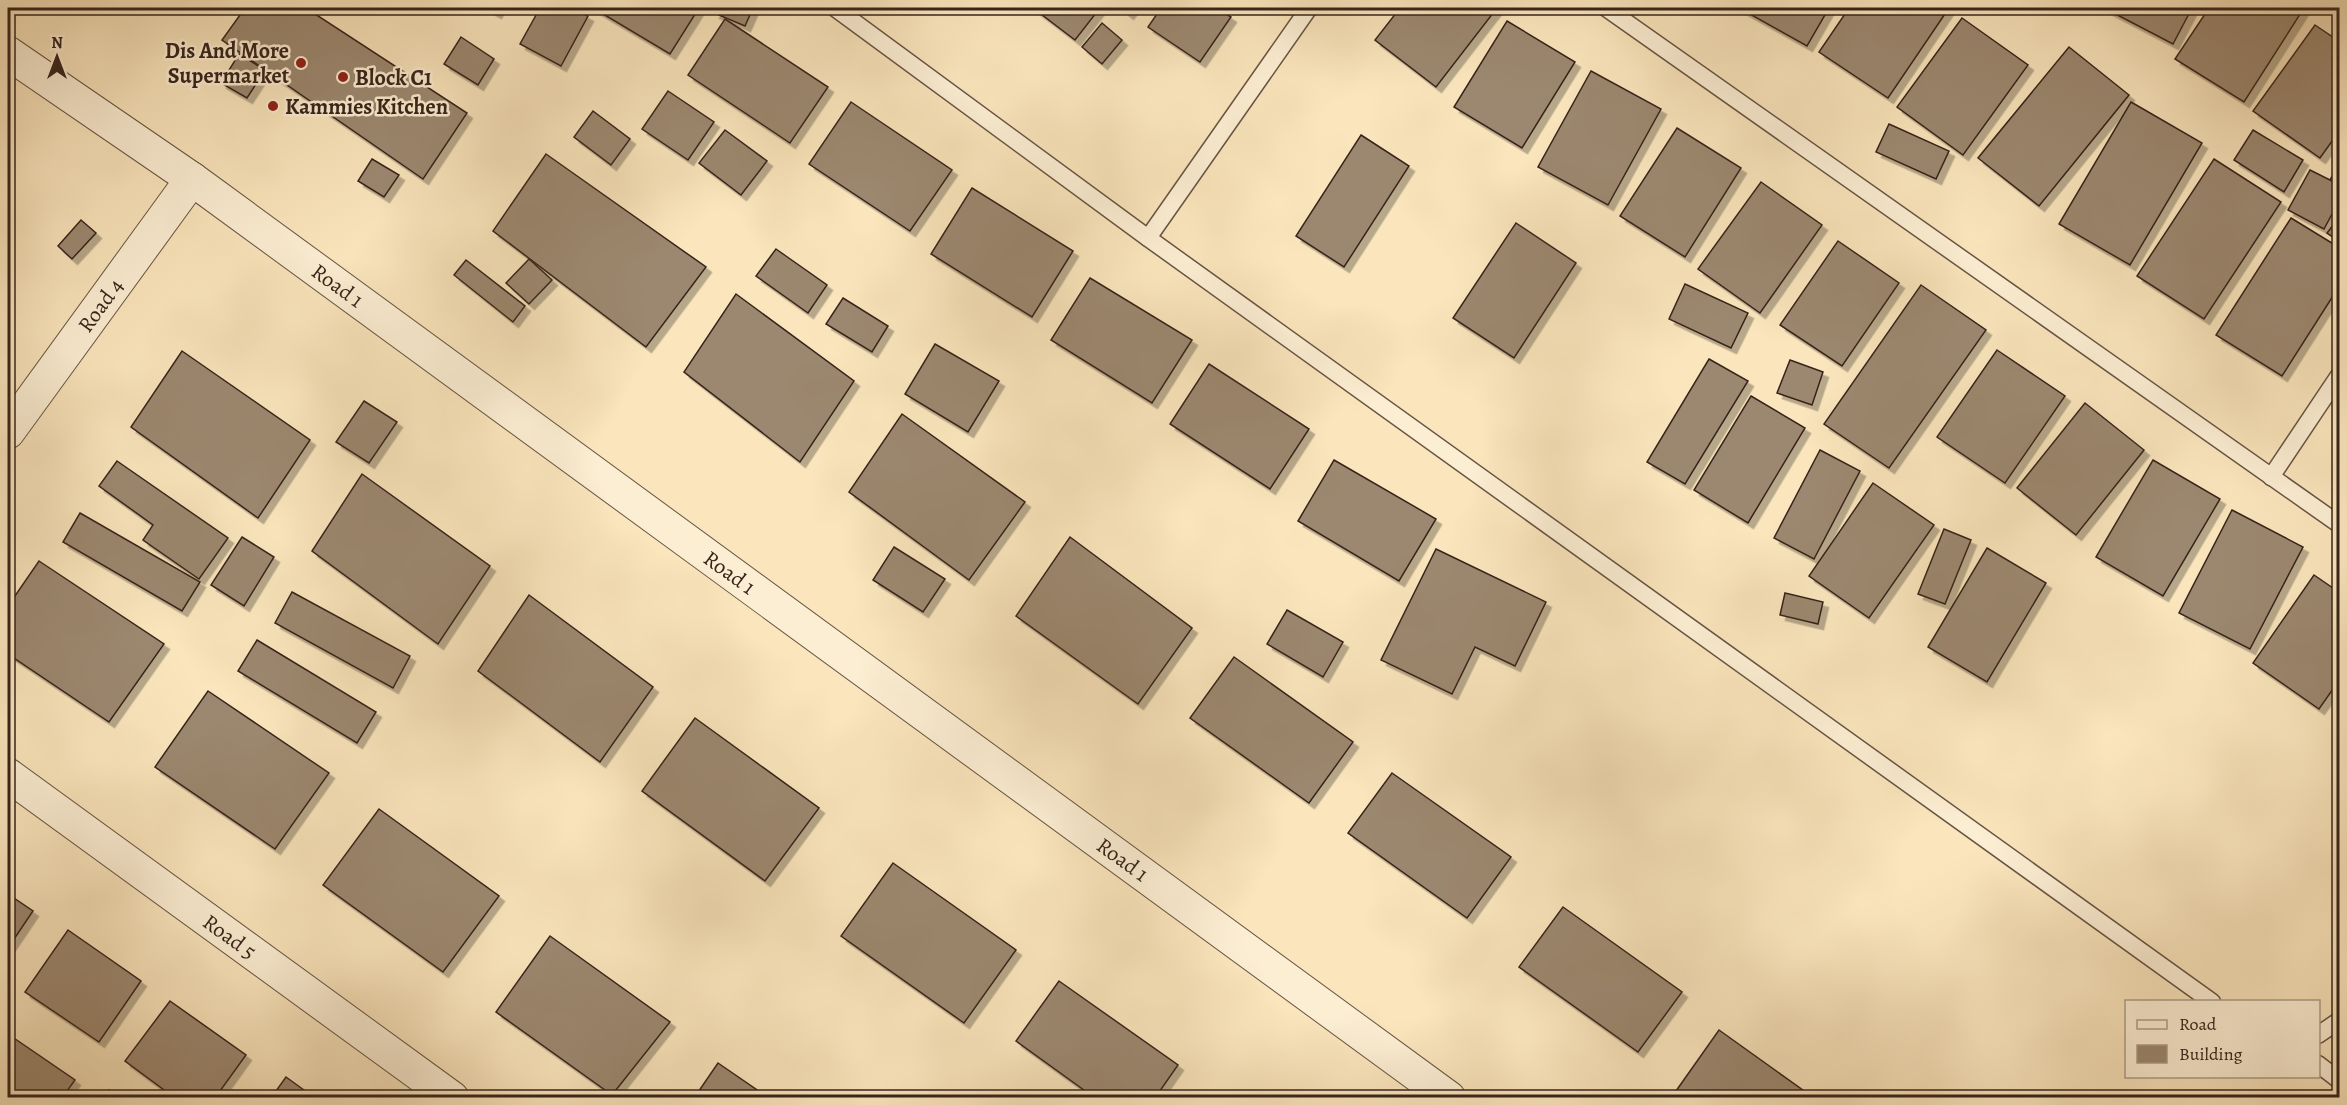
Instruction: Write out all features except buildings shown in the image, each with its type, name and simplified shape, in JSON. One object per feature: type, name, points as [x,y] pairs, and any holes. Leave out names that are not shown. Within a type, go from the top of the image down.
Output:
[{"type":"street","name":"Road 1","points":[[8,53],[192,178],[1449,1098]]},
{"type":"street","name":"Road 4","points":[[8,432],[192,178]]},
{"type":"street","name":"Road 5","points":[[8,775],[452,1098]]},
{"type":"lane","points":[[835,8],[1148,238],[2209,1000]]},
{"type":"lane","points":[[1148,238],[1309,8]]},
{"type":"lane","points":[[1606,8],[2340,525]]},
{"type":"lane","points":[[2271,477],[2340,374]]},
{"type":"lane","points":[[2320,1034],[2340,1020]]},
{"type":"lane","points":[[2320,1065],[2340,1081]]},
{"type":"place","name":"Dis And More Supermarket","points":[[301,63]]},
{"type":"place","name":"Block C1","points":[[343,77]]},
{"type":"place","name":"Kammies Kitchen","points":[[273,106]]}]
